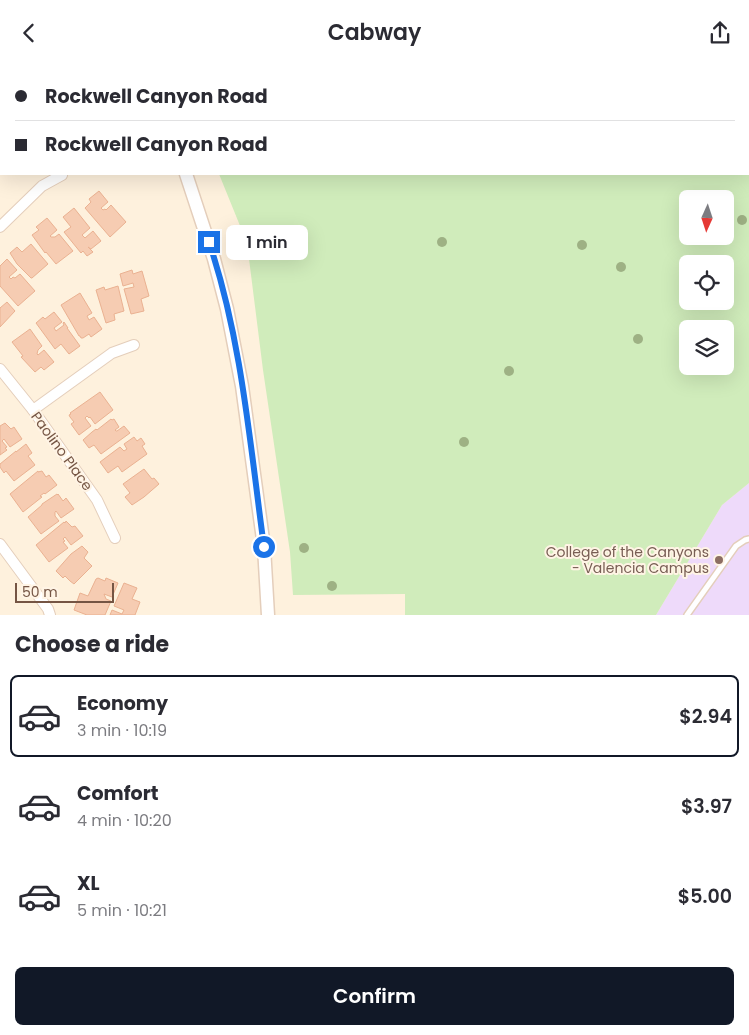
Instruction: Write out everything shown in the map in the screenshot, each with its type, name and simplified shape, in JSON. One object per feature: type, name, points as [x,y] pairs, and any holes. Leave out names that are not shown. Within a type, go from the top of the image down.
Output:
[{"type":"street","points":[[0,227],[42,186],[62,175]]},
{"type":"street","points":[[186,175],[214,259],[227,309],[242,386],[264,547],[268,615]]},
{"type":"street","points":[[33,410],[112,353],[134,345]]},
{"type":"street","name":"Paolino Place","points":[[0,369],[33,410],[97,500],[115,537]]},
{"type":"street","points":[[0,545],[48,609],[50,615]]},
{"type":"lane","points":[[687,615],[736,546],[745,539],[749,539]]},
{"type":"shaded area","name":"College of the Canyons - Valencia Campus","points":[[749,483],[749,615],[656,615],[722,505]]},
{"type":"green space","points":[[219,175],[749,175],[749,483],[722,505],[656,615],[405,615],[405,594],[293,595],[290,552],[263,370],[247,243]]},
{"type":"building","points":[[99,191],[108,202],[101,208],[106,210],[111,205],[126,222],[110,237],[85,208],[91,202],[89,199]]},
{"type":"building","points":[[74,208],[90,228],[82,235],[85,238],[93,231],[101,241],[91,249],[88,247],[93,252],[87,256],[83,251],[81,253],[64,232],[71,227],[63,217]]},
{"type":"building","points":[[47,218],[57,230],[50,236],[55,237],[59,234],[73,251],[56,264],[32,235],[39,230],[36,227]]},
{"type":"building","points":[[31,244],[48,264],[32,278],[17,264],[10,253],[17,247],[22,252]]},
{"type":"building","points":[[7,259],[17,270],[9,277],[11,279],[15,278],[20,274],[35,291],[18,306],[0,286],[0,266]]},
{"type":"building","points":[[132,270],[133,274],[142,271],[149,296],[141,299],[144,311],[131,314],[124,289],[134,287],[133,283],[123,286],[120,274]]},
{"type":"building","points":[[118,286],[124,311],[114,314],[115,320],[106,323],[96,290],[104,287],[105,290]]},
{"type":"building","points":[[80,293],[92,313],[87,316],[89,320],[94,317],[102,329],[91,337],[89,334],[83,338],[79,336],[61,305]]},
{"type":"building","points":[[7,302],[15,311],[0,327],[0,308]]},
{"type":"building","points":[[54,312],[62,322],[54,328],[56,331],[64,325],[64,322],[80,346],[69,354],[61,344],[55,349],[36,323]]},
{"type":"building","points":[[30,329],[42,346],[37,354],[44,350],[54,362],[44,370],[41,367],[35,372],[21,357],[23,356],[12,342]]},
{"type":"building","points":[[100,392],[113,410],[95,424],[87,416],[85,418],[91,426],[79,435],[71,424],[74,422],[69,415]]},
{"type":"building","points":[[111,419],[114,419],[119,427],[116,431],[124,426],[130,433],[101,454],[94,445],[89,448],[83,440]]},
{"type":"building","points":[[5,423],[11,429],[14,427],[22,439],[10,447],[4,439],[2,441],[7,450],[0,455],[0,426]]},
{"type":"building","points":[[134,437],[137,441],[141,438],[145,444],[142,446],[147,454],[122,472],[118,466],[108,473],[100,462],[120,447],[124,451],[127,449],[124,444]]},
{"type":"building","points":[[26,444],[32,453],[28,456],[35,465],[14,481],[6,471],[4,473],[0,464]]},
{"type":"building","points":[[144,469],[159,484],[132,505],[125,497],[130,493],[123,484]]},
{"type":"building","points":[[38,471],[42,471],[46,477],[49,475],[57,485],[40,496],[42,497],[23,512],[10,494]]},
{"type":"building","points":[[57,494],[63,501],[66,498],[74,509],[61,518],[56,511],[55,516],[59,521],[41,534],[28,517]]},
{"type":"building","points":[[66,521],[72,527],[75,526],[83,536],[71,545],[65,537],[63,542],[68,548],[49,562],[36,545]]},
{"type":"building","points":[[82,546],[88,552],[84,558],[92,566],[74,584],[65,576],[63,578],[56,571],[71,554]]},
{"type":"building","points":[[98,578],[105,581],[106,578],[118,583],[112,597],[104,594],[106,599],[111,601],[105,615],[87,615],[74,610],[80,593],[88,596]]},
{"type":"building","points":[[124,583],[137,588],[132,599],[140,602],[135,615],[110,615],[112,610],[122,614],[124,610],[114,606]]},
{"type":"place","name":"College of the Canyons - Valencia Campus","points":[[719,560]]},
{"type":"route","points":[[209,242],[227,309],[242,386],[264,547]]}]
